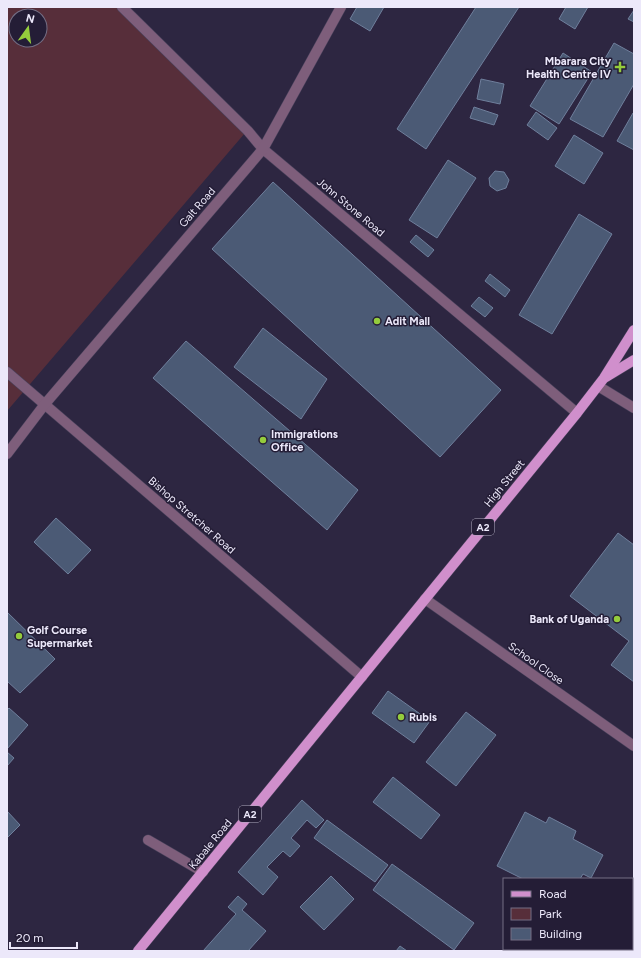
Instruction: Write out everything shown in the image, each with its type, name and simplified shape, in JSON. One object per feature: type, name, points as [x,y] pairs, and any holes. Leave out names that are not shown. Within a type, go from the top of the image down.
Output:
[{"type":"main road","name":"High Street","points":[[362,677],[577,413],[601,382],[634,330]]},
{"type":"main road","name":"High Street","points":[[601,382],[634,360]]},
{"type":"main road","name":"Kabale Road","points":[[138,951],[362,677]]},
{"type":"street","name":"John Stone Road","points":[[122,7],[263,148],[577,413]]},
{"type":"street","name":"Galt Road","points":[[7,454],[44,404],[263,148],[341,7]]},
{"type":"street","name":"Bishop Stretcher Road","points":[[7,372],[362,677]]},
{"type":"street","points":[[601,382],[634,408]]},
{"type":"street","name":"School Close","points":[[425,599],[634,746]]},
{"type":"street","points":[[148,840],[203,872]]},
{"type":"green space","points":[[7,7],[117,7],[245,133],[7,411]]},
{"type":"building","points":[[357,7],[384,7],[370,31],[350,19]]},
{"type":"building","points":[[476,7],[519,7],[426,149],[397,129]]},
{"type":"building","points":[[566,7],[588,7],[575,29],[559,19]]},
{"type":"building","points":[[634,10],[634,22],[628,19]]},
{"type":"building","points":[[614,43],[634,54],[634,84],[603,137],[570,119]]},
{"type":"building","points":[[563,53],[592,72],[559,124],[530,106]]},
{"type":"building","points":[[481,79],[504,84],[500,104],[477,99]]},
{"type":"building","points":[[474,107],[498,115],[494,125],[470,118]]},
{"type":"building","points":[[536,112],[557,128],[548,140],[527,125]]},
{"type":"building","points":[[633,113],[634,114],[634,150],[617,141]]},
{"type":"building","points":[[574,135],[603,153],[584,184],[555,166]]},
{"type":"building","points":[[448,160],[476,178],[437,238],[409,220]]},
{"type":"building","points":[[495,171],[504,172],[509,180],[506,188],[497,191],[490,186],[489,178]]},
{"type":"building","points":[[273,182],[501,390],[440,457],[212,249]]},
{"type":"building","points":[[579,214],[612,234],[552,334],[519,315]]},
{"type":"building","points":[[416,235],[434,250],[428,257],[410,242]]},
{"type":"building","points":[[490,274],[510,290],[505,297],[485,281]]},
{"type":"building","points":[[479,297],[493,308],[485,317],[471,306]]},
{"type":"building","points":[[263,328],[327,379],[301,419],[234,367]]},
{"type":"building","points":[[186,341],[358,490],[327,530],[153,378]]},
{"type":"building","points":[[56,518],[91,550],[68,574],[34,542]]},
{"type":"building","name":"Bank of Uganda","points":[[618,533],[634,545],[634,682],[611,665],[629,641],[570,596]]},
{"type":"building","name":"Golf Course Supermarket","points":[[7,612],[55,659],[20,693],[7,681]]},
{"type":"building","points":[[388,691],[430,721],[414,743],[372,713]]},
{"type":"building","points":[[9,708],[28,725],[7,749],[7,710]]},
{"type":"building","points":[[466,712],[496,735],[456,786],[426,762]]},
{"type":"building","points":[[7,752],[14,758],[7,766]]},
{"type":"building","points":[[393,777],[440,815],[421,839],[373,802]]},
{"type":"building","points":[[302,800],[324,820],[316,828],[307,820],[291,838],[300,846],[290,857],[283,851],[267,867],[278,877],[263,895],[238,872]]},
{"type":"building","points":[[7,811],[20,825],[7,838]]},
{"type":"building","points":[[525,812],[546,823],[549,817],[576,831],[573,839],[603,855],[591,878],[583,874],[581,878],[521,878],[497,866]]},
{"type":"building","points":[[327,820],[388,865],[375,882],[314,838]]},
{"type":"building","points":[[392,864],[474,923],[454,950],[373,890]]},
{"type":"building","points":[[331,876],[354,899],[324,930],[300,907]]},
{"type":"building","points":[[238,896],[247,904],[242,910],[266,931],[248,951],[203,951],[236,914],[228,907]]},
{"type":"building","points":[[400,946],[407,951],[396,951]]},
{"type":"place","name":"Mbarara City Health Centre IV","points":[[620,67]]},
{"type":"place","name":"Adit Mall","points":[[377,321]]},
{"type":"place","name":"Immigrations Office","points":[[263,440]]},
{"type":"place","name":"Bank of Uganda","points":[[617,619]]},
{"type":"place","name":"Golf Course Supermarket","points":[[19,636]]},
{"type":"place","name":"Rubis","points":[[401,717]]}]
